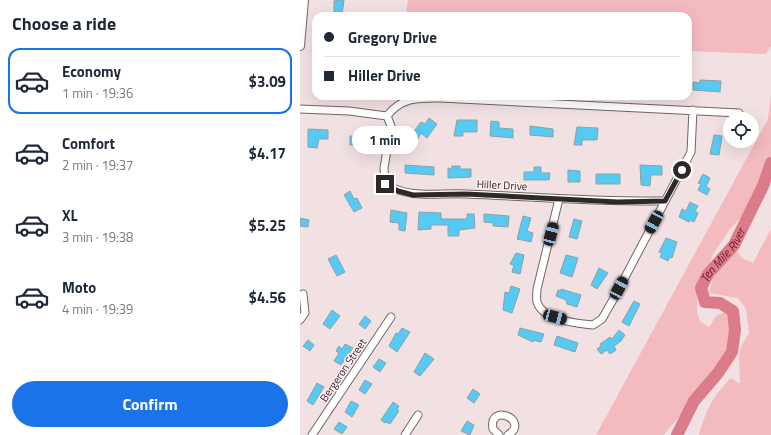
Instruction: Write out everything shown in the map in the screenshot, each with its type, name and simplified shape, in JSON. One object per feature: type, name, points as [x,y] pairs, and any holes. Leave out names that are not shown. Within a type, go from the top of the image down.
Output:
[{"type":"main road","points":[[300,46],[304,0]]},
{"type":"street","points":[[300,109],[387,116],[393,108],[407,100]]},
{"type":"street","points":[[488,100],[724,112]]},
{"type":"street","points":[[559,199],[537,289],[536,301],[543,311],[555,317],[593,325],[602,318],[606,312],[691,152],[693,110]]},
{"type":"street","name":"Hiller Drive","points":[[387,116],[391,126],[384,168],[385,184],[398,191],[413,195],[466,194],[618,202],[665,201]]},
{"type":"street","points":[[300,320],[305,313],[303,294]]},
{"type":"street","name":"Bergeron Street","points":[[312,435],[391,317]]},
{"type":"street","points":[[497,435],[493,429],[493,422],[497,416],[504,414],[511,418],[514,424],[512,432],[508,435]]},
{"type":"street","points":[[405,435],[418,415]]},
{"type":"shaded area","points":[[408,0],[771,0],[771,46],[766,54],[692,51],[692,12],[406,12]]},
{"type":"shaded area","points":[[771,94],[771,157],[765,166],[748,210],[730,229],[713,254],[697,295],[697,312],[700,321],[709,327],[716,316],[729,310],[733,317],[734,331],[724,356],[707,383],[664,435],[596,435],[752,148],[759,148],[759,136],[768,119]]},
{"type":"shaded area","points":[[771,229],[771,435],[699,435],[710,404],[719,391],[731,378],[740,384],[739,356],[741,347],[749,333],[746,309],[738,298],[709,293],[713,278],[735,248],[742,258],[753,263]]},
{"type":"building","points":[[344,0],[342,12],[334,12],[334,1]]},
{"type":"building","points":[[700,80],[721,81],[720,92],[693,90],[693,82],[700,83]]},
{"type":"building","points":[[429,118],[437,124],[427,138],[421,133],[416,142],[409,138],[421,122],[425,124]]},
{"type":"building","points":[[457,120],[477,120],[477,132],[463,132],[463,136],[454,136]]},
{"type":"building","points":[[491,121],[499,122],[499,128],[513,129],[513,138],[490,136]]},
{"type":"building","points":[[530,126],[553,129],[553,137],[530,135]]},
{"type":"building","points":[[577,127],[598,128],[597,140],[582,140],[582,145],[574,145]]},
{"type":"building","points":[[308,129],[328,130],[328,139],[319,139],[317,148],[308,147]]},
{"type":"building","points":[[366,132],[366,136],[372,136],[372,145],[367,145],[367,149],[355,149],[355,145],[350,145],[350,136],[356,136],[356,133]]},
{"type":"building","points":[[714,135],[722,136],[719,155],[710,154]]},
{"type":"building","points":[[405,165],[434,167],[434,175],[405,173]]},
{"type":"building","points":[[640,165],[662,166],[662,175],[651,175],[650,186],[641,185]]},
{"type":"building","points":[[452,166],[460,166],[460,169],[471,169],[471,177],[448,178],[448,168],[452,169]]},
{"type":"building","points":[[534,167],[541,167],[541,173],[550,173],[549,180],[524,180],[524,172],[534,172]]},
{"type":"building","points":[[568,170],[580,171],[580,182],[568,182]]},
{"type":"building","points":[[596,174],[620,174],[620,184],[596,184]]},
{"type":"building","points":[[703,174],[710,178],[706,187],[710,189],[707,195],[698,190],[701,184],[698,183]]},
{"type":"building","points":[[350,191],[354,199],[357,198],[362,208],[354,212],[344,195]]},
{"type":"building","points":[[690,202],[698,206],[695,211],[698,213],[694,222],[690,220],[689,222],[679,217],[682,209],[686,211]]},
{"type":"building","points":[[391,210],[407,213],[405,231],[399,230],[399,223],[390,222]]},
{"type":"building","points":[[419,212],[441,213],[441,219],[467,219],[467,214],[474,214],[475,228],[459,230],[459,236],[448,236],[448,225],[431,225],[431,229],[418,230]]},
{"type":"building","points":[[484,214],[509,216],[508,227],[493,226],[493,223],[484,222]]},
{"type":"building","points":[[523,216],[531,218],[527,231],[533,233],[531,242],[517,239]]},
{"type":"building","points":[[300,218],[309,220],[308,227],[300,226]]},
{"type":"building","points":[[574,219],[582,221],[577,239],[569,237]]},
{"type":"building","points":[[666,238],[677,242],[672,258],[670,257],[668,261],[660,257],[662,253],[659,252]]},
{"type":"building","points":[[516,253],[524,255],[520,274],[512,272],[514,265],[510,264]]},
{"type":"building","points":[[336,255],[345,272],[337,276],[328,259]]},
{"type":"building","points":[[566,255],[578,258],[572,277],[560,273]]},
{"type":"building","points":[[599,268],[608,273],[597,289],[591,285]]},
{"type":"building","points":[[511,286],[520,289],[512,313],[503,310],[505,292],[509,293]]},
{"type":"building","points":[[561,289],[581,295],[577,307],[567,304],[566,300],[556,296],[558,290],[561,291]]},
{"type":"building","points":[[634,301],[640,304],[629,326],[622,322]]},
{"type":"building","points":[[332,310],[340,316],[330,329],[323,324]]},
{"type":"building","points":[[365,316],[371,321],[365,329],[359,324]]},
{"type":"building","points":[[402,328],[410,332],[397,352],[389,346],[396,333],[398,334]]},
{"type":"building","points":[[520,328],[544,334],[541,342],[533,340],[533,342],[518,335]]},
{"type":"building","points":[[619,330],[625,335],[621,341],[614,346],[616,350],[610,354],[607,350],[601,354],[597,349],[601,346],[600,344],[610,337],[612,339]]},
{"type":"building","points":[[557,336],[578,343],[575,352],[554,345]]},
{"type":"building","points":[[308,340],[314,345],[310,351],[303,346]]},
{"type":"building","points":[[345,344],[353,348],[341,365],[334,361],[339,353],[336,351],[339,346],[342,349]]},
{"type":"building","points":[[425,353],[434,359],[420,376],[414,372]]},
{"type":"building","points":[[379,359],[386,363],[380,372],[373,367]]},
{"type":"building","points":[[365,380],[372,384],[365,394],[359,390]]},
{"type":"building","points":[[317,383],[324,387],[313,405],[307,401]]},
{"type":"building","points":[[473,389],[480,394],[474,403],[467,398]]},
{"type":"building","points":[[351,401],[359,405],[352,417],[345,412]]},
{"type":"building","points":[[393,402],[399,406],[397,410],[399,411],[390,424],[385,423],[381,420]]},
{"type":"building","points":[[467,421],[474,425],[470,435],[461,431]]},
{"type":"building","points":[[339,422],[347,427],[342,434],[334,429]]},
{"type":"waterway","name":"Ten Mile River","points":[[677,435],[694,401],[718,373],[732,352],[735,330],[733,311],[720,303],[705,302],[701,288],[708,274],[734,245],[763,186],[771,163]]},
{"type":"route","points":[[385,184],[398,191],[413,195],[466,194],[587,199],[618,202],[665,201],[682,170]]}]
